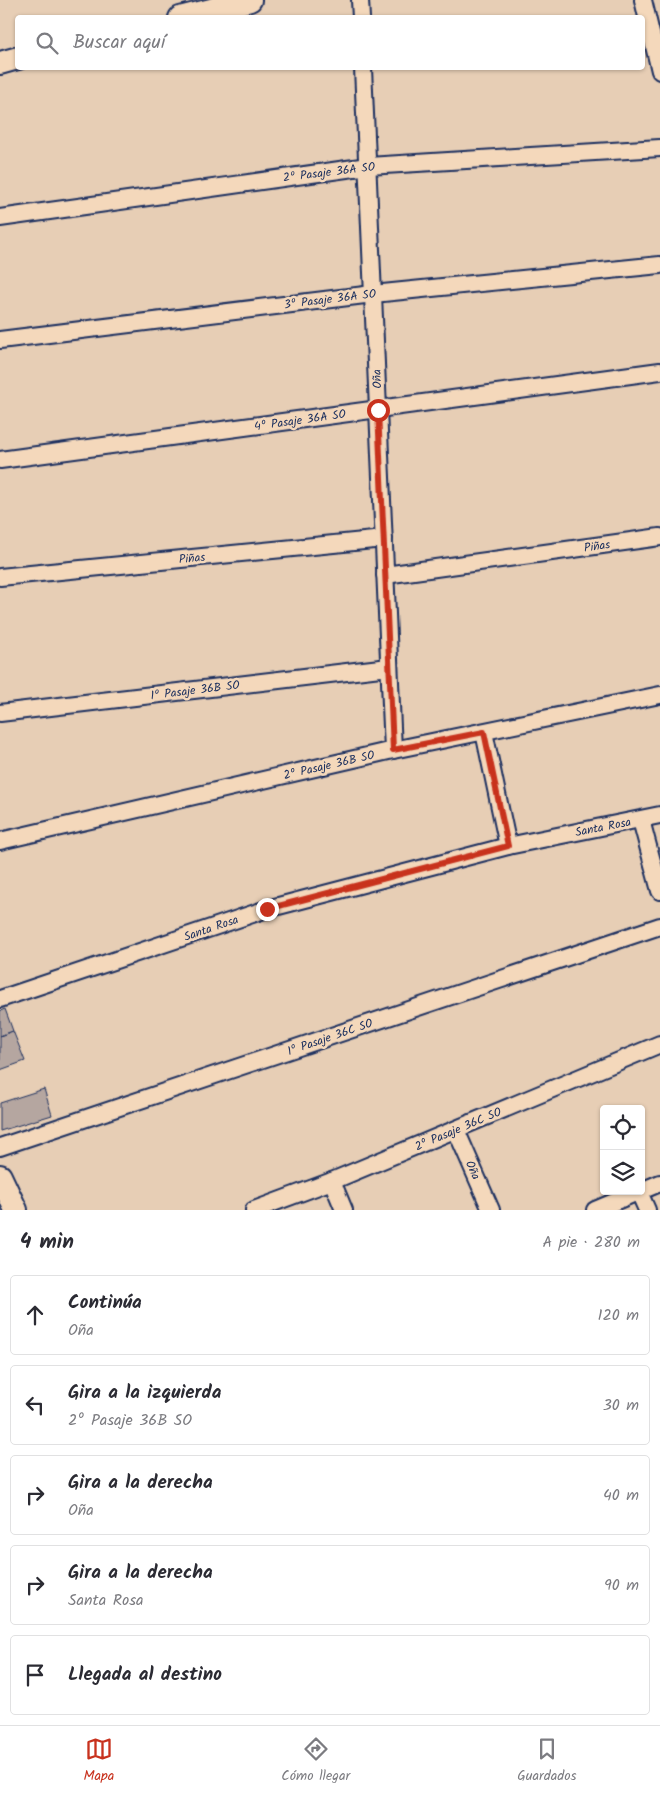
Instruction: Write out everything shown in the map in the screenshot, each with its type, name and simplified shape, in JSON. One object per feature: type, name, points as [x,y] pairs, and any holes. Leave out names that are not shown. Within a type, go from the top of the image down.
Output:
[{"type":"main road","points":[[192,15],[250,0]]},
{"type":"main road","points":[[0,63],[15,59]]},
{"type":"main road","points":[[0,1176],[16,1210]]},
{"type":"street","points":[[360,0],[361,15]]},
{"type":"street","points":[[647,2],[649,52],[660,71]]},
{"type":"street","name":"Oña","points":[[363,70],[393,750]]},
{"type":"street","name":"2º Pasaje 36A SO","points":[[0,218],[368,166],[660,148]]},
{"type":"street","name":"3º Pasaje 36A SO","points":[[0,340],[373,294],[660,265]]},
{"type":"street","name":"4º Pasaje 36A SO","points":[[0,460],[660,371]]},
{"type":"street","name":"Piñas","points":[[385,575],[660,537]]},
{"type":"street","name":"Piñas","points":[[0,577],[384,538]]},
{"type":"street","name":"1º Pasaje 36B SO","points":[[0,713],[389,667]]},
{"type":"street","name":"2º Pasaje 36B SO","points":[[0,842],[393,750],[660,695]]},
{"type":"street","points":[[484,732],[508,846]]},
{"type":"street","name":"Santa Rosa","points":[[0,999],[267,909],[508,846],[660,815]]},
{"type":"street","points":[[641,820],[660,891]]},
{"type":"street","name":"1º Pasaje 36C SO","points":[[0,1147],[660,926]]},
{"type":"street","name":"2º Pasaje 36C SO","points":[[254,1210],[332,1181],[660,1044]]},
{"type":"street","name":"Oña","points":[[456,1130],[491,1210]]},
{"type":"street","points":[[332,1181],[344,1210]]},
{"type":"street","points":[[645,1189],[660,1183]]},
{"type":"street","points":[[595,1210],[631,1195]]},
{"type":"street","points":[[641,1195],[647,1210]]},
{"type":"building","points":[[5,1009],[13,1031],[0,1036],[0,1011]]},
{"type":"building","points":[[13,1031],[25,1061],[0,1070],[0,1036]]},
{"type":"building","points":[[44,1089],[52,1115],[0,1131],[0,1103]]},
{"type":"route","points":[[267,909],[508,846],[484,732],[393,750],[378,410]]}]
